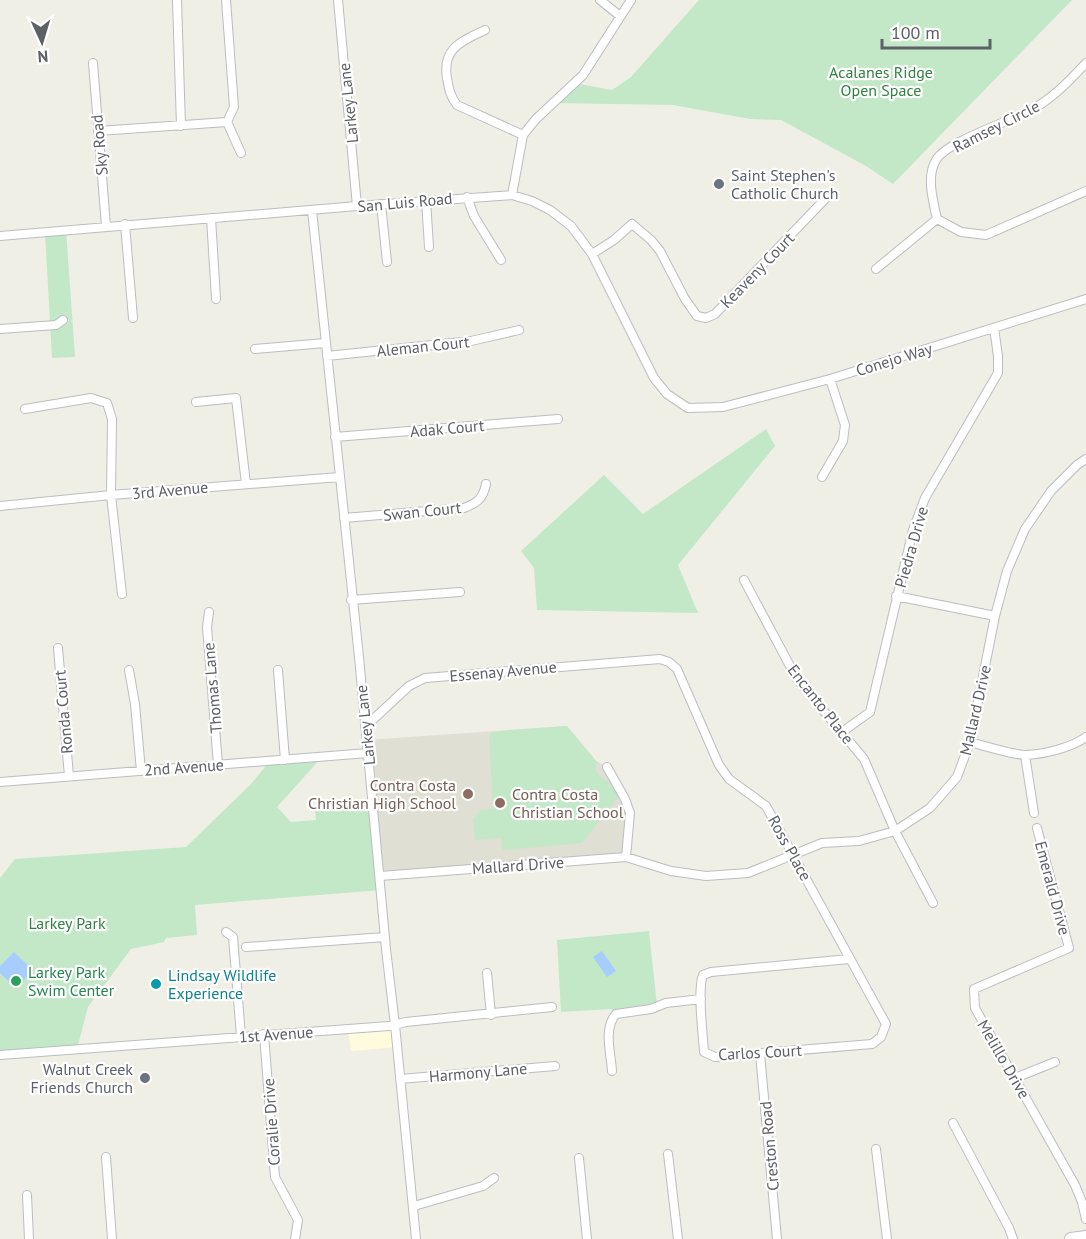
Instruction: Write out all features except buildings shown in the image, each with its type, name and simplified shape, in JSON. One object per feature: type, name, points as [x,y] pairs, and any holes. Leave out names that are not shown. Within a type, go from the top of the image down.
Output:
[{"type":"main road","points":[[1071,1239],[1086,1238]]},
{"type":"street","points":[[177,0],[181,126]]},
{"type":"street","points":[[226,0],[234,107],[227,122],[241,153]]},
{"type":"street","name":"Larkey Lane","points":[[338,0],[357,206]]},
{"type":"street","points":[[600,0],[621,15]]},
{"type":"street","points":[[512,195],[523,135],[536,119],[583,75],[631,0]]},
{"type":"street","points":[[485,30],[462,42],[446,59],[450,95],[457,105],[523,135]]},
{"type":"street","name":"Sky Road","points":[[93,63],[106,226]]},
{"type":"street","name":"Ramsey Circle","points":[[937,219],[931,192],[931,178],[937,159],[954,145],[1036,108],[1056,94],[1086,63]]},
{"type":"street","points":[[98,131],[227,122]]},
{"type":"street","points":[[876,269],[937,219],[961,232],[986,235],[1086,191]]},
{"type":"street","name":"San Luis Road","points":[[0,236],[125,224],[512,195],[550,210],[571,226],[592,254],[654,378],[668,394],[687,408],[700,408]]},
{"type":"street","points":[[467,197],[474,216],[501,260]]},
{"type":"street","name":"Keaveny Court","points":[[592,254],[614,240],[632,224],[660,251],[697,316],[706,318],[715,314],[826,198]]},
{"type":"street","points":[[426,200],[429,247]]},
{"type":"street","points":[[381,204],[387,262]]},
{"type":"street","name":"Larkey Lane","points":[[312,210],[416,1239]]},
{"type":"street","points":[[211,218],[216,299]]},
{"type":"street","points":[[125,224],[133,318]]},
{"type":"street","points":[[0,227],[0,236]]},
{"type":"street","name":"Conejo Way","points":[[700,408],[723,407],[830,379],[1086,299]]},
{"type":"street","points":[[0,329],[56,325],[63,320]]},
{"type":"street","name":"Piedra Drive","points":[[842,732],[870,712],[912,530],[925,498],[998,373],[994,328]]},
{"type":"street","name":"Aleman Court","points":[[327,356],[471,341],[519,330]]},
{"type":"street","points":[[255,349],[325,343]]},
{"type":"street","points":[[822,477],[843,441],[845,425],[830,379]]},
{"type":"street","points":[[25,409],[91,398],[107,403],[112,419],[111,495],[122,594]]},
{"type":"street","points":[[196,402],[236,398],[246,484]]},
{"type":"street","name":"Adak Court","points":[[335,437],[558,419]]},
{"type":"street","name":"Mallard Drive","points":[[380,876],[626,857],[671,871],[706,876],[748,873],[822,843],[858,841],[895,831],[930,808],[957,777],[970,742],[995,616],[1007,571],[1025,530],[1051,491],[1086,459]]},
{"type":"street","name":"3rd Avenue","points":[[0,506],[340,477]]},
{"type":"street","name":"Swan Court","points":[[344,518],[464,508],[477,503],[484,496],[486,484]]},
{"type":"street","name":"Encanto Place","points":[[744,580],[797,679],[864,759],[895,831],[933,903]]},
{"type":"street","points":[[351,600],[460,592]]},
{"type":"street","points":[[896,596],[995,616]]},
{"type":"street","name":"Thomas Lane","points":[[209,612],[207,627],[218,765]]},
{"type":"street","name":"Ronda Court","points":[[58,648],[69,776]]},
{"type":"street","name":"Essenay Avenue","points":[[365,727],[409,686],[424,678],[660,659]]},
{"type":"street","name":"Ross Place","points":[[660,659],[669,662],[677,669],[719,765],[729,779],[766,806],[886,1024]]},
{"type":"street","points":[[129,670],[135,704],[141,771]]},
{"type":"street","points":[[278,670],[285,760]]},
{"type":"street","points":[[970,742],[1025,755],[1056,749],[1086,737]]},
{"type":"street","name":"2nd Avenue","points":[[0,782],[368,753]]},
{"type":"street","points":[[1025,755],[1034,813]]},
{"type":"street","points":[[607,767],[630,813],[626,857]]},
{"type":"street","name":"Emerald Drive","points":[[1037,828],[1069,948]]},
{"type":"street","points":[[226,932],[233,937],[241,1036]]},
{"type":"street","points":[[246,947],[385,938]]},
{"type":"street","name":"Melillo Drive","points":[[1069,948],[974,989],[975,1008],[1075,1185],[1086,1219]]},
{"type":"street","name":"Carlos Court","points":[[849,958],[711,972],[702,978],[704,1052],[715,1057],[872,1044],[880,1037],[886,1024]]},
{"type":"street","points":[[487,973],[491,1015]]},
{"type":"street","points":[[612,1071],[609,1030],[610,1023],[616,1014],[651,1009],[666,1003],[701,999]]},
{"type":"street","name":"1st Avenue","points":[[0,1055],[395,1025],[552,1007]]},
{"type":"street","name":"Coralie Drive","points":[[264,1034],[275,1178],[298,1220],[295,1239]]},
{"type":"street","name":"Creston Road","points":[[760,1054],[777,1239]]},
{"type":"street","points":[[1015,1078],[1055,1062]]},
{"type":"street","name":"Harmony Lane","points":[[400,1079],[555,1066]]},
{"type":"street","points":[[953,1123],[1013,1239]]},
{"type":"street","points":[[876,1149],[887,1239]]},
{"type":"street","points":[[669,1154],[678,1239]]},
{"type":"street","points":[[106,1157],[112,1239]]},
{"type":"street","points":[[579,1158],[587,1239]]},
{"type":"street","points":[[414,1206],[483,1186],[494,1178]]},
{"type":"street","points":[[27,1195],[29,1239]]},
{"type":"shaded area","name":"Contra Costa Christian School","points":[[567,726],[596,761],[607,767],[630,813],[626,857],[380,876],[366,740]]},
{"type":"shaded area","points":[[395,1025],[397,1047],[351,1051],[348,1029]]},
{"type":"green space","name":"Acalanes Ridge Open Space","points":[[699,0],[1072,0],[893,184],[866,166],[781,120],[750,119],[673,105],[553,103],[574,83],[612,90],[631,77]]},
{"type":"green space","points":[[66,230],[75,357],[52,358],[45,232]]},
{"type":"green space","points":[[766,429],[775,446],[678,565],[698,613],[537,610],[534,568],[521,551],[604,475],[643,514]]},
{"type":"green space","points":[[567,726],[597,762],[598,774],[609,782],[619,796],[582,843],[504,850],[501,838],[475,840],[473,819],[481,810],[493,809],[489,734],[499,731]]},
{"type":"green space","name":"Larkey Park","points":[[322,757],[277,807],[291,822],[316,820],[315,810],[373,807],[381,890],[195,905],[197,935],[166,938],[164,942],[131,949],[88,1007],[77,1049],[0,1055],[0,878],[15,859],[186,847],[251,784],[269,762]]},
{"type":"green space","points":[[649,931],[657,1006],[616,1014],[611,1009],[561,1012],[557,940]]},
{"type":"water","points":[[602,951],[616,971],[607,977],[593,957]]},
{"type":"water","points":[[14,952],[33,970],[16,988],[0,973],[0,966]]},
{"type":"place","name":"Saint Stephen's Catholic Church","points":[[719,184]]},
{"type":"place","name":"Contra Costa Christian High School","points":[[468,794]]},
{"type":"place","name":"Contra Costa Christian School","points":[[500,803]]},
{"type":"place","name":"Larkey Park Swim Center","points":[[16,981]]},
{"type":"place","name":"Lindsay Wildlife Experience","points":[[156,984]]},
{"type":"place","name":"Walnut Creek Friends Church","points":[[145,1078]]}]
